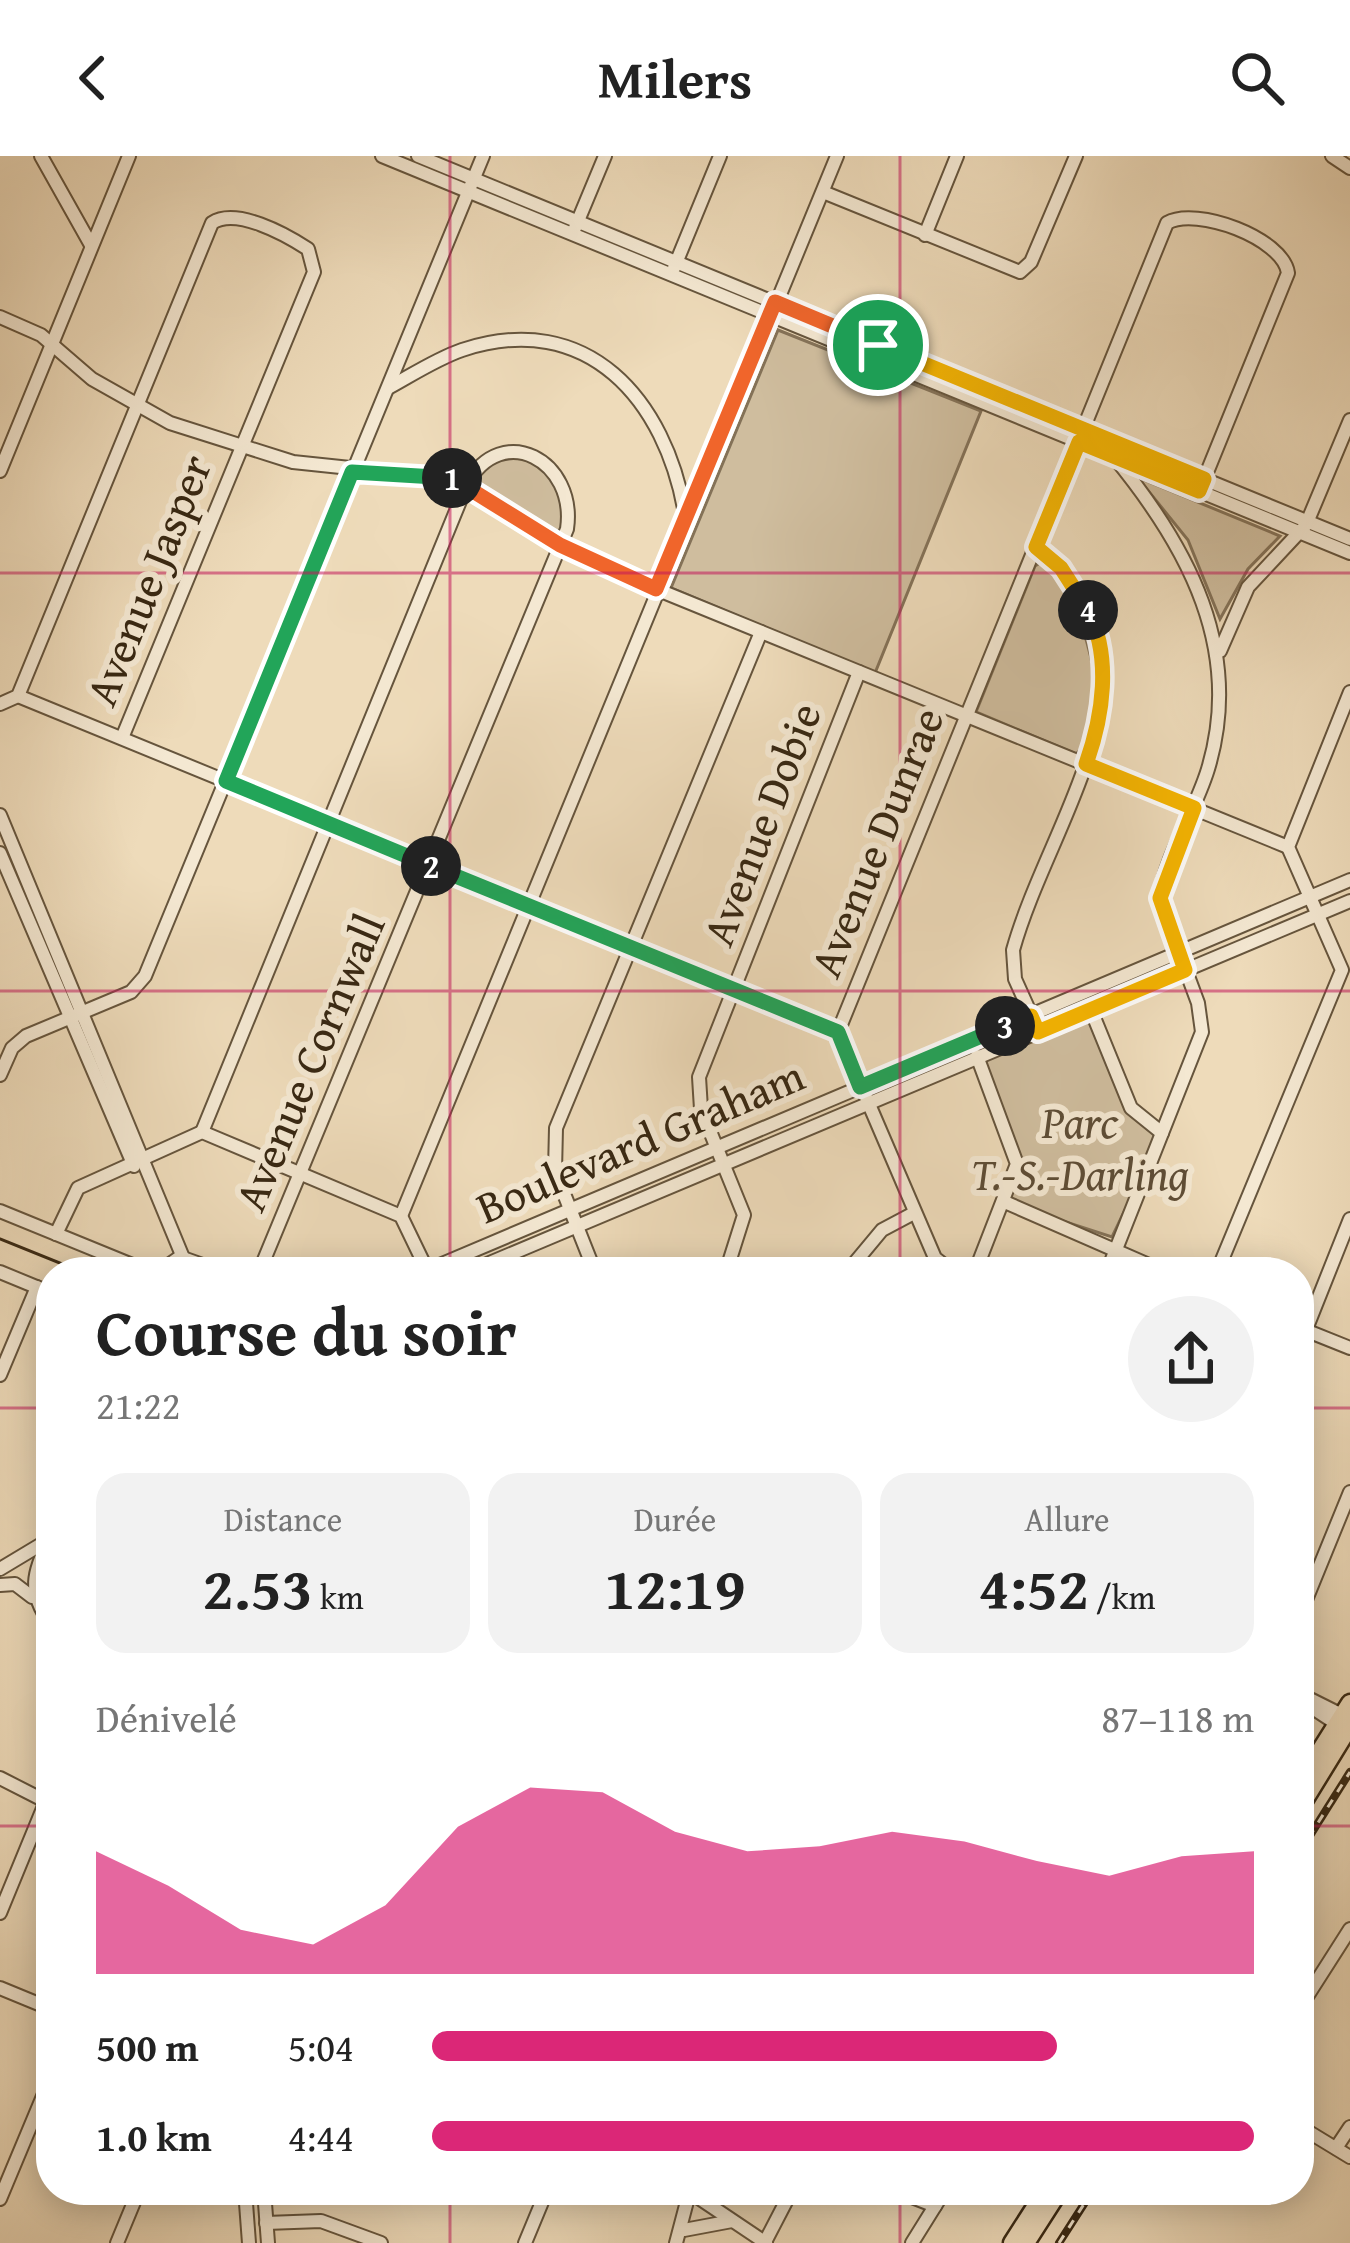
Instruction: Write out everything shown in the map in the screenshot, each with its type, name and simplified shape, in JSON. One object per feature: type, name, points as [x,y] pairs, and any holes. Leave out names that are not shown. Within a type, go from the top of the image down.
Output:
[{"type":"main road","points":[[1314,1765],[1347,1722]]},
{"type":"main road","points":[[1314,1782],[1347,1722]]},
{"type":"main road","points":[[1012,2243],[1036,2205]]},
{"type":"main road","points":[[1026,2243],[1050,2205]]},
{"type":"street","points":[[41,156],[63,186],[91,245]]},
{"type":"street","points":[[0,471],[128,156]]},
{"type":"street","points":[[382,156],[471,185],[1304,527],[1350,553]]},
{"type":"street","points":[[418,156],[471,185]]},
{"type":"street","points":[[0,1075],[12,1048],[26,1036],[131,992],[145,976],[483,156]]},
{"type":"street","points":[[575,228],[604,156]]},
{"type":"street","points":[[674,269],[720,156]]},
{"type":"street","points":[[401,1216],[837,156]]},
{"type":"street","points":[[925,236],[957,156]]},
{"type":"street","points":[[823,192],[1009,270],[1029,266],[1076,156]]},
{"type":"street","points":[[1333,156],[1350,168]]},
{"type":"street","name":"Avenue Dunrae","points":[[935,1257],[838,1032],[1167,223],[1188,216],[1237,231],[1279,253],[1288,273],[1202,485]]},
{"type":"street","name":"Avenue Jasper","points":[[122,738],[315,262],[301,244],[239,218],[222,217],[212,224],[137,407]]},
{"type":"street","points":[[0,317],[52,343],[92,380],[137,407],[241,449],[352,472],[443,477],[467,484],[560,545],[656,589],[1288,847],[1346,972],[1223,1257]]},
{"type":"street","points":[[388,389],[437,360],[488,344],[544,345],[594,361],[629,386],[660,425],[679,475],[686,516]]},
{"type":"street","points":[[0,704],[18,696],[137,407]]},
{"type":"street","points":[[1112,1257],[1202,1032],[1198,1003],[1160,898],[1194,808],[1215,729],[1219,652],[1248,587],[1304,527],[1350,420]]},
{"type":"street","points":[[1082,436],[1113,456],[1202,485]]},
{"type":"street","name":"Avenue Cornwall","points":[[266,1257],[567,529],[569,496],[544,461],[519,453],[497,456],[476,469],[467,484]]},
{"type":"street","points":[[1113,456],[1183,551],[1219,652]]},
{"type":"street","points":[[56,1234],[78,1188],[202,1132],[467,484]]},
{"type":"street","points":[[1304,527],[1350,539]]},
{"type":"street","points":[[1036,547],[1079,591],[1099,642],[1102,699],[1086,764],[1013,950],[1016,980],[1038,1032]]},
{"type":"street","points":[[589,1257],[555,1171],[552,1143],[761,632]]},
{"type":"street","name":"Avenue Dobie","points":[[730,1257],[743,1215],[701,1109],[700,1077],[859,672]]},
{"type":"street","points":[[1288,847],[1350,692]]},
{"type":"street","points":[[18,696],[838,1032]]},
{"type":"street","points":[[0,815],[77,1016],[180,1257]]},
{"type":"street","points":[[0,853],[4,874],[77,1016]]},
{"type":"street","points":[[4,874],[23,866]]},
{"type":"street","name":"Boulevard Graham","points":[[460,1257],[1350,880]]},
{"type":"street","name":"Boulevard Graham","points":[[503,1257],[1350,901]]},
{"type":"street","points":[[1091,1010],[1131,1108],[1162,1133]]},
{"type":"street","points":[[977,1056],[1015,1151],[1016,1175],[983,1257]]},
{"type":"street","points":[[202,1132],[401,1216],[420,1257]]},
{"type":"street","points":[[1006,1203],[1129,1257]]},
{"type":"street","points":[[0,1211],[115,1257]]},
{"type":"street","points":[[860,1257],[882,1230],[914,1213]]},
{"type":"street","points":[[1314,1302],[1350,1220]]},
{"type":"street","points":[[0,1272],[36,1287]]},
{"type":"street","points":[[0,1376],[36,1289]]},
{"type":"street","points":[[1314,1334],[1350,1348]]},
{"type":"street","points":[[1314,1580],[1350,1492]]},
{"type":"street","points":[[0,1569],[36,1547]]},
{"type":"street","points":[[36,1570],[36,1603]]},
{"type":"street","points":[[0,1586],[26,1588],[36,1603]]},
{"type":"street","points":[[1314,1704],[1347,1722]]},
{"type":"street","points":[[0,1778],[36,1793]]},
{"type":"street","points":[[0,1913],[36,1829]]},
{"type":"street","points":[[1314,1985],[1350,1928]]},
{"type":"street","points":[[0,1988],[36,2003]]},
{"type":"street","points":[[0,2199],[36,2113]]},
{"type":"street","points":[[1336,2148],[1350,2126]]},
{"type":"street","points":[[1314,2135],[1350,2157]]},
{"type":"street","points":[[117,2243],[133,2205]]},
{"type":"street","points":[[246,2205],[249,2243]]},
{"type":"street","points":[[265,2205],[268,2243]]},
{"type":"street","points":[[525,2243],[541,2205]]},
{"type":"street","points":[[676,2243],[684,2230],[688,2205]]},
{"type":"street","points":[[711,2205],[765,2242],[784,2205]]},
{"type":"street","points":[[912,2243],[935,2206]]},
{"type":"street","points":[[684,2230],[734,2220]]},
{"type":"street","points":[[266,2224],[321,2221],[381,2243]]},
{"type":"green space","points":[[778,330],[981,411],[875,673],[671,588]]},
{"type":"green space","points":[[532,456],[569,496],[560,545],[467,484],[486,460]]},
{"type":"green space","points":[[1137,477],[1280,536],[1248,569],[1220,619],[1188,540]]},
{"type":"green space","points":[[1042,562],[1070,601],[1090,656],[1095,713],[1089,736],[1076,754],[976,712],[1035,566]]},
{"type":"green space","name":"Parc T.-S.-Darling","points":[[1091,1010],[1131,1108],[1162,1133],[1112,1237],[1007,1203],[1016,1175],[977,1056]]},
{"type":"tram line","points":[[0,1239],[45,1257]]},
{"type":"railway","points":[[1314,1829],[1350,1772]]},
{"type":"railway","points":[[1059,2243],[1083,2205]]},
{"type":"route","points":[[775,302],[878,345],[1204,479],[1199,491],[1079,442],[1036,547],[1079,591],[1099,642],[1102,699],[1086,764],[1194,808],[1162,882],[1160,898],[1160,910],[1185,970],[1038,1032],[1031,1016],[860,1087],[838,1032],[226,781],[352,472],[455,479],[560,545],[656,589],[775,302]]}]
